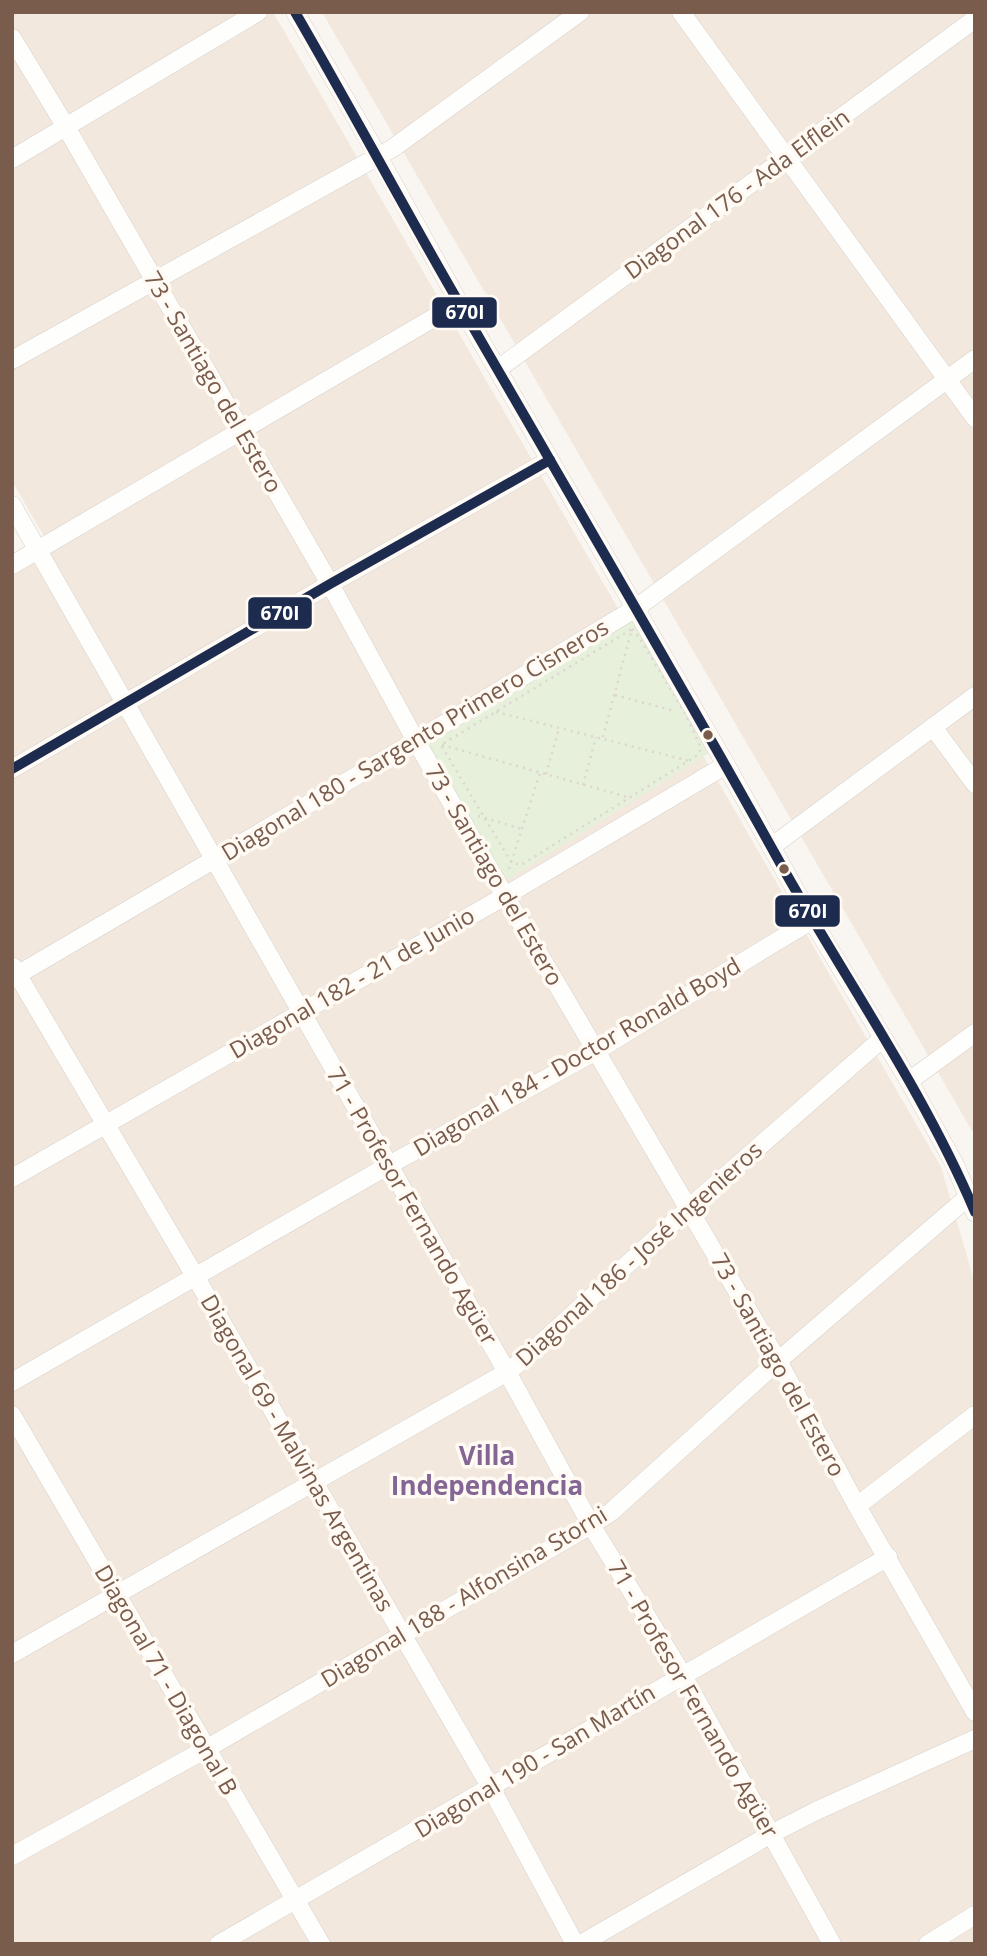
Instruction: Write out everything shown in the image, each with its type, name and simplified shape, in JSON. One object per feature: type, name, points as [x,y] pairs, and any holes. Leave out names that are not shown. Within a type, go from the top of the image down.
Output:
[{"type":"street","points":[[12,159],[258,12]]},
{"type":"street","points":[[295,12],[812,920],[909,1080],[955,1166],[972,1205]]},
{"type":"street","points":[[12,360],[393,148],[580,12]]},
{"type":"street","points":[[681,12],[975,418]]},
{"type":"street","name":"Diagonal 176 - Ada Elflein","points":[[498,369],[974,16]]},
{"type":"street","name":"73 - Santiago del Estero","points":[[12,38],[330,584],[505,896],[778,1361],[975,1712]]},
{"type":"street","points":[[12,565],[459,303]]},
{"type":"street","name":"Diagonal 180 - Sargento Primero Cisneros","points":[[14,973],[416,741],[636,608],[975,359]]},
{"type":"street","points":[[12,769],[550,460]]},
{"type":"street","name":"71 - Profesor Fernando Agüer","points":[[12,505],[592,1525],[682,1674],[832,1944]]},
{"type":"street","points":[[771,847],[975,696]]},
{"type":"street","points":[[933,727],[975,784]]},
{"type":"street","name":"Diagonal 182 - 21 de Junio","points":[[12,1178],[505,896],[726,765]]},
{"type":"street","name":"Diagonal 184 - Doctor Ronald Boyd","points":[[12,1382],[389,1165],[596,1051],[812,920]]},
{"type":"street","name":"Diagonal 69 - Malvinas Argentinas","points":[[14,973],[195,1276],[491,1788],[575,1944]]},
{"type":"street","points":[[909,1080],[975,1034]]},
{"type":"street","name":"Diagonal 186 - José Ingenieros","points":[[12,1654],[507,1372],[883,1038]]},
{"type":"street","name":"Diagonal 188 - Alfonsina Storni","points":[[12,1856],[206,1749],[592,1525],[611,1512],[778,1361],[972,1205]]},
{"type":"street","name":"Diagonal 71 - Diagonal B","points":[[12,1415],[321,1944]]},
{"type":"street","points":[[857,1506],[975,1415]]},
{"type":"street","name":"Diagonal 190 - San Martín","points":[[219,1944],[888,1557]]},
{"type":"street","points":[[581,1944],[771,1834],[975,1740]]},
{"type":"street","points":[[928,1944],[975,1915]]},
{"type":"path","points":[[603,739],[632,629]]},
{"type":"path","points":[[441,745],[632,629]]},
{"type":"path","points":[[441,745],[511,863],[522,865],[698,755],[701,748],[685,713],[632,629]]},
{"type":"path","points":[[614,695],[685,713]]},
{"type":"path","points":[[495,711],[690,761]]},
{"type":"path","points":[[546,774],[559,728]]},
{"type":"path","points":[[583,785],[597,737]]},
{"type":"path","points":[[441,745],[631,798]]},
{"type":"path","points":[[507,876],[540,773]]},
{"type":"path","points":[[472,814],[522,829]]},
{"type":"shaded area","points":[[12,12],[273,12],[941,1167],[975,1284],[975,1944],[12,1944],[12,576],[53,552],[12,481]]},
{"type":"shaded area","points":[[322,12],[975,12],[975,1136]]},
{"type":"green space","points":[[635,616],[714,750],[504,882],[423,744]]},
{"type":"transit line","name":"670I","points":[[295,12],[804,905],[932,1122],[975,1212]]},
{"type":"transit line","name":"670I","points":[[12,769],[550,460]]},
{"type":"district","name":"Villa Independencia","points":[[487,1471]]}]
